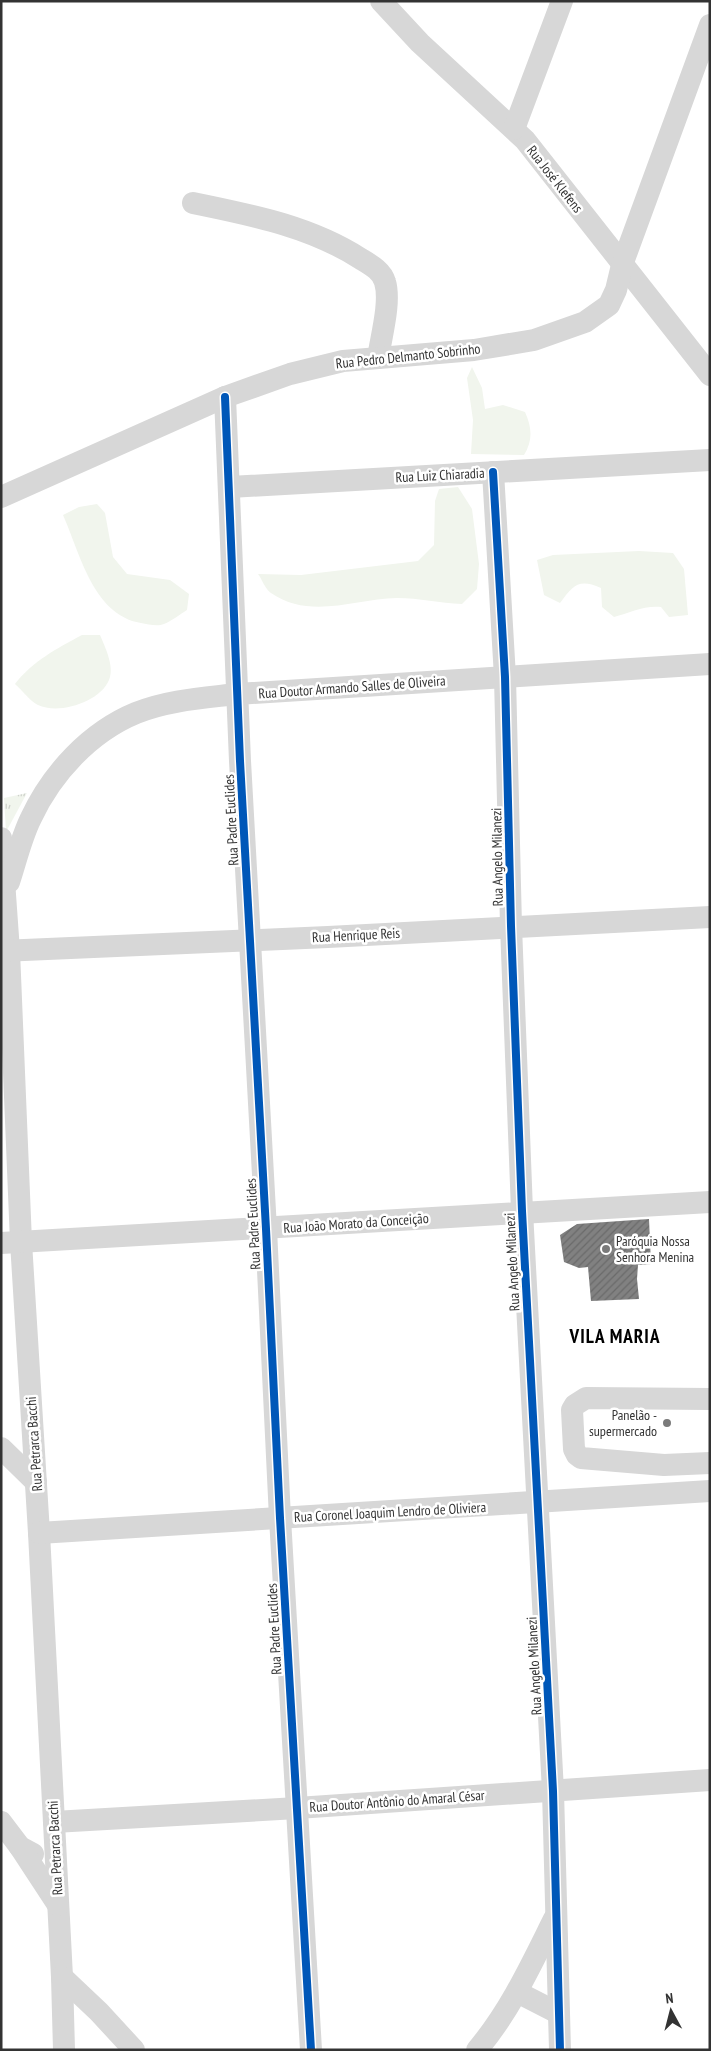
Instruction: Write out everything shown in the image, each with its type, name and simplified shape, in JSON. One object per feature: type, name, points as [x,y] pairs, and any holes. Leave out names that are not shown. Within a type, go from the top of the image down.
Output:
[{"type":"street","name":"Rua José Klefens","points":[[380,1],[420,43],[525,140],[710,375]]},
{"type":"street","points":[[514,129],[562,1]]},
{"type":"street","name":"Rua Pedro Delmanto Sobrinho","points":[[1,497],[225,398],[290,374],[343,361],[474,350],[534,340],[585,322],[609,305],[616,290],[622,265],[710,25]]},
{"type":"street","points":[[193,203],[259,217],[308,232],[349,251],[376,269],[385,281],[387,296],[378,358]]},
{"type":"street","name":"Rua Padre Euclides","points":[[225,398],[237,694],[280,1518],[311,2050]]},
{"type":"street","name":"Rua Luiz Chiaradia","points":[[230,487],[710,460]]},
{"type":"street","name":"Rua Angelo Milanezi","points":[[493,472],[506,677],[511,926],[522,1211],[553,1791],[560,2050]]},
{"type":"street","name":"Rua Doutor Armando Salles de Oliveira","points":[[5,893],[30,819],[46,789],[70,760],[99,733],[137,712],[182,701],[237,694],[710,664]]},
{"type":"street","name":"Rua Petrarca Bacchi","points":[[1,838],[5,893],[11,1242],[36,1482],[62,1977],[64,2050]]},
{"type":"street","name":"Rua Henrique Reis","points":[[5,951],[710,916]]},
{"type":"street","name":"Rua João Morato da Conceição","points":[[11,1242],[266,1229],[522,1211],[710,1202]]},
{"type":"street","points":[[710,1399],[586,1398],[575,1405],[572,1410],[576,1455],[581,1458],[649,1464],[710,1463]]},
{"type":"street","points":[[1,1448],[36,1482]]},
{"type":"street","points":[[647,1495],[649,1464]]},
{"type":"street","name":"Rua Coronel Joaquim Lendro de Oliviera","points":[[39,1533],[710,1491]]},
{"type":"street","name":"Rua Doutor Antônio do Amaral César","points":[[54,1822],[297,1808],[710,1780]]},
{"type":"street","points":[[1,1822],[20,1847],[58,1905]]},
{"type":"street","points":[[20,1847],[35,1855],[55,1851]]},
{"type":"street","points":[[477,2050],[507,2010],[556,1916]]},
{"type":"street","points":[[62,1977],[99,2012],[134,2050]]},
{"type":"street","points":[[517,1992],[558,2013]]},
{"type":"green space","points":[[472,367],[482,388],[485,409],[503,405],[525,412],[529,423],[530,439],[524,455],[471,454],[473,420],[467,378]]},
{"type":"green space","points":[[458,487],[472,509],[479,564],[477,589],[462,604],[397,598],[333,606],[301,605],[286,601],[271,593],[258,574],[301,575],[418,561],[434,545],[435,501],[439,489]]},
{"type":"green space","points":[[97,504],[105,513],[113,557],[127,574],[170,580],[189,594],[187,610],[164,624],[150,625],[125,618],[111,608],[90,580],[63,515],[79,507]]},
{"type":"green space","points":[[639,551],[673,553],[684,569],[688,615],[669,617],[661,607],[655,607],[643,608],[614,617],[602,607],[601,588],[587,584],[577,585],[560,603],[544,595],[537,560],[553,555]]},
{"type":"green space","points":[[82,635],[100,635],[109,657],[111,675],[104,688],[97,695],[67,707],[47,708],[35,703],[15,684],[37,662]]},
{"type":"green space","points":[[27,793],[6,832],[4,798]]},
{"type":"building","name":"Paróquia Nossa Senhora Menina","points":[[649,1219],[651,1264],[638,1265],[639,1299],[591,1301],[588,1267],[579,1268],[564,1262],[560,1235],[577,1224]]},
{"type":"cycle path","points":[[225,397],[240,761],[280,1518],[311,2050]]},
{"type":"cycle path","points":[[493,472],[505,677],[511,926],[522,1211],[553,1791],[560,2050]]},
{"type":"place","name":"Paróquia Nossa Senhora Menina","points":[[606,1249]]},
{"type":"place","name":"Panelão - supermercado","points":[[667,1423]]},
{"type":"district","name":"VILA MARIA","points":[[615,1336]]}]
